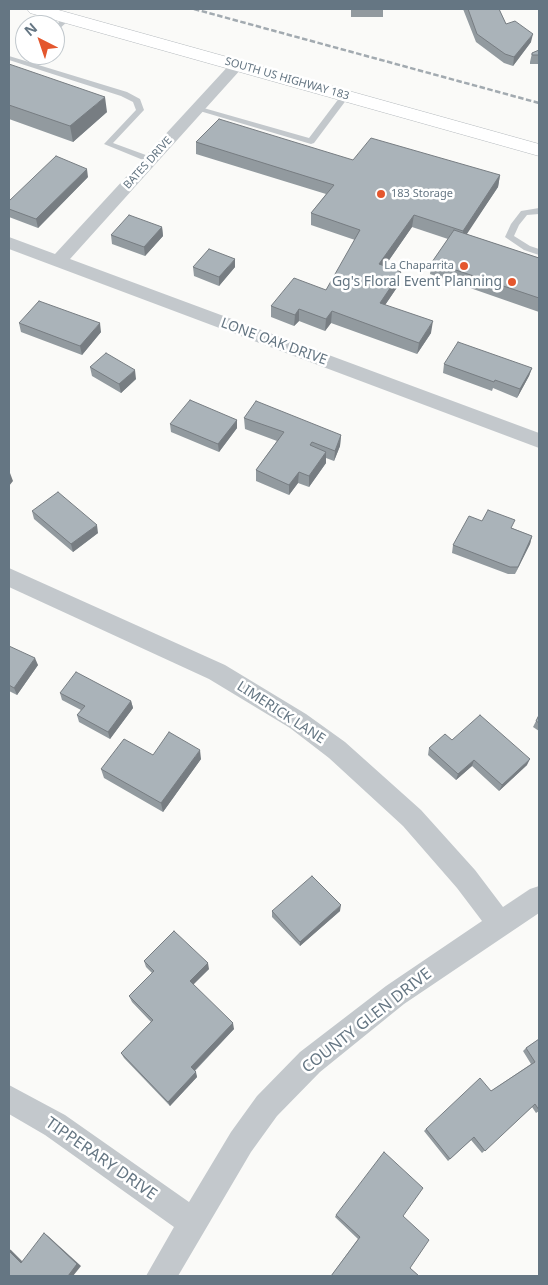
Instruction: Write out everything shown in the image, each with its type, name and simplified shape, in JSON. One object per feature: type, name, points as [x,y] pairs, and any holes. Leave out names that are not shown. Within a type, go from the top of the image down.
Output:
[{"type":"main road","name":"SOUTH US HIGHWAY 183","points":[[65,25],[237,65],[539,150]]},
{"type":"street","name":"BATES DRIVE","points":[[58,261],[237,65]]},
{"type":"street","name":"LONE OAK DRIVE","points":[[9,243],[539,441]]},
{"type":"street","name":"LIMERICK LANE","points":[[9,577],[217,672],[298,721],[337,750],[412,818],[466,879],[499,924]]},
{"type":"street","name":"COUNTY GLEN DRIVE","points":[[161,1276],[241,1142],[267,1106],[310,1062],[395,995],[539,898]]},
{"type":"street","name":"TIPPERARY DRIVE","points":[[9,1099],[55,1125],[192,1222]]},
{"type":"lane","points":[[35,65],[124,94],[137,101],[140,110],[108,144],[151,160]]},
{"type":"lane","points":[[197,109],[311,141],[346,96]]},
{"type":"lane","points":[[539,211],[524,213],[515,224],[509,237],[527,248],[539,252]]},
{"type":"building","points":[[468,9],[499,9],[506,24],[515,21],[533,34],[514,57],[505,54],[477,34]]},
{"type":"building","points":[[539,50],[539,55],[532,55],[532,53]]},
{"type":"building","points":[[9,64],[105,97],[70,126],[9,105]]},
{"type":"building","points":[[219,119],[353,160],[371,138],[500,175],[463,231],[414,215],[379,264],[401,272],[380,303],[433,321],[419,343],[332,311],[326,319],[299,309],[295,315],[271,306],[294,278],[326,290],[360,230],[311,213],[334,185],[196,142]]},
{"type":"building","points":[[56,156],[87,169],[36,219],[9,209],[9,201]]},
{"type":"building","points":[[129,215],[162,227],[144,247],[111,235]]},
{"type":"building","points":[[454,230],[539,258],[539,298],[432,262]]},
{"type":"building","points":[[209,249],[235,259],[219,277],[193,267]]},
{"type":"building","points":[[39,301],[100,323],[80,346],[19,323]]},
{"type":"building","points":[[458,342],[532,368],[520,389],[444,364]]},
{"type":"building","points":[[106,353],[135,370],[119,384],[90,367]]},
{"type":"building","points":[[190,400],[237,420],[218,444],[170,424]]},
{"type":"building","points":[[256,401],[341,435],[335,451],[312,442],[310,445],[326,452],[309,476],[299,472],[289,485],[256,470],[284,432],[244,418]]},
{"type":"building","points":[[58,492],[97,525],[71,544],[32,511]]},
{"type":"building","points":[[488,510],[515,520],[511,528],[532,536],[518,567],[510,567],[453,545],[469,516],[482,521]]},
{"type":"building","points":[[9,646],[35,658],[14,688],[9,685]]},
{"type":"building","points":[[76,672],[131,701],[108,732],[77,715],[85,706],[60,693]]},
{"type":"building","points":[[480,715],[530,759],[502,785],[474,760],[458,774],[429,748],[445,734],[452,740]]},
{"type":"building","points":[[169,732],[200,750],[161,803],[101,769],[124,739],[153,755]]},
{"type":"building","points":[[312,876],[341,905],[300,942],[272,911]]},
{"type":"building","points":[[174,931],[208,963],[190,981],[233,1023],[191,1067],[196,1072],[168,1102],[121,1053],[153,1020],[129,996],[154,971],[144,961]]},
{"type":"building","points":[[539,1039],[539,1110],[535,1104],[485,1151],[474,1137],[450,1159],[426,1129],[480,1078],[491,1091],[535,1062],[526,1048]]},
{"type":"building","points":[[384,1152],[423,1188],[403,1216],[429,1240],[410,1268],[419,1276],[331,1276],[360,1237],[336,1215]]},
{"type":"building","points":[[44,1233],[77,1264],[68,1276],[9,1276],[9,1251],[21,1263]]},
{"type":"railway","points":[[194,9],[539,103]]},
{"type":"place","name":"183 Storage","points":[[381,194]]},
{"type":"place","name":"La Chaparrita","points":[[464,266]]},
{"type":"place","name":"Gg's Floral Event Planning","points":[[512,282]]}]
